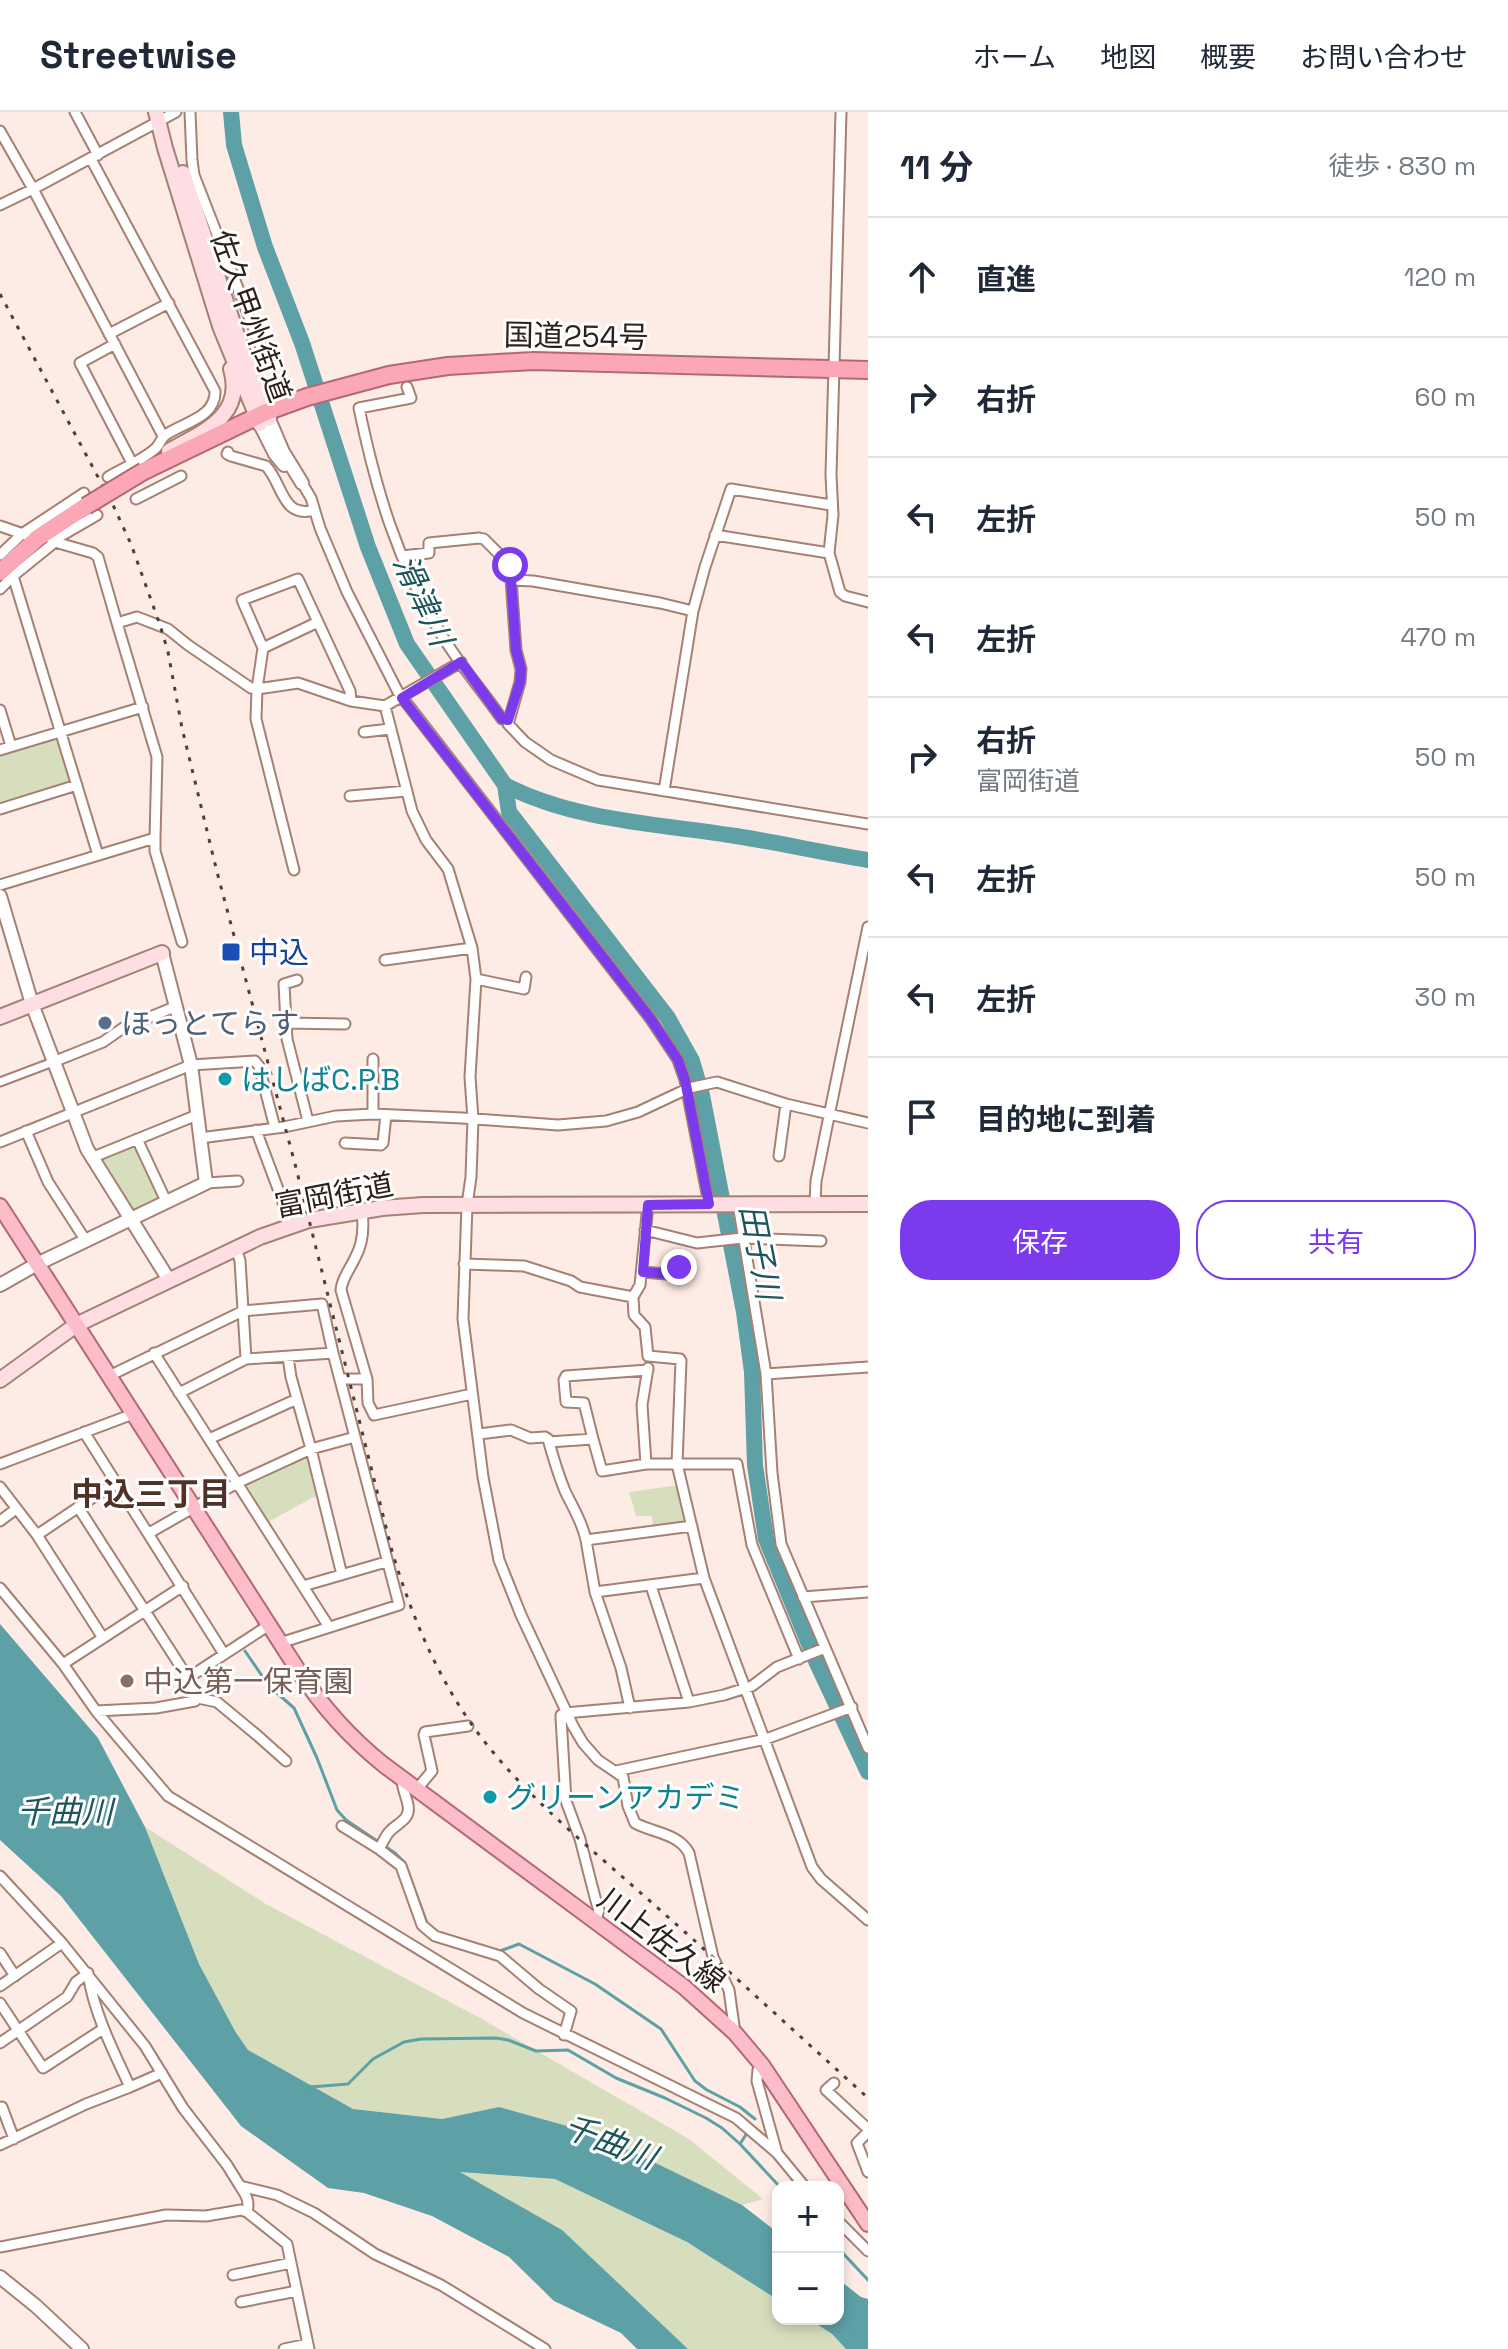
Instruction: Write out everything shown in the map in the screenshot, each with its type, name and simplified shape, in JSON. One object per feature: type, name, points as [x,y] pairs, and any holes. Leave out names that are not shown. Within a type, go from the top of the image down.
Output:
[{"type":"highway","name":"国道254号","points":[[263,418],[288,405],[347,385],[448,366],[506,362],[868,370]]},
{"type":"highway","name":"佐久甲州街道","points":[[7,574],[39,537],[144,469],[263,418]]},
{"type":"main road","name":"佐久甲州街道","points":[[158,117],[220,326],[263,418]]},
{"type":"main road","name":"佐久甲州街道","points":[[158,117],[173,145],[263,418]]},
{"type":"main road","points":[[144,469],[220,419],[230,405],[234,379],[220,326]]},
{"type":"main road","points":[[0,1017],[162,953]]},
{"type":"main road","points":[[736,1204],[868,1204]]},
{"type":"main road","name":"富岡街道","points":[[0,1380],[76,1325],[236,1247],[287,1226],[400,1206],[736,1204]]},
{"type":"main road","points":[[0,1206],[76,1325]]},
{"type":"main road","name":"川上佐久線","points":[[76,1325],[280,1643],[329,1713],[368,1753],[684,1987],[735,2033],[762,2065],[868,2224]]},
{"type":"street","points":[[75,112],[216,398],[210,415],[163,436],[144,469],[108,477]]},
{"type":"street","points":[[0,205],[95,157],[158,117],[176,112]]},
{"type":"street","points":[[190,112],[194,175],[262,350],[263,359],[258,364]]},
{"type":"street","points":[[841,112],[833,515],[829,553],[840,592],[868,602]]},
{"type":"street","points":[[0,131],[163,436]]},
{"type":"street","points":[[144,469],[80,363],[169,303]]},
{"type":"street","points":[[211,383],[227,376]]},
{"type":"street","points":[[407,387],[411,398],[359,408],[373,476],[402,556],[441,635],[502,719],[508,720]]},
{"type":"street","points":[[263,418],[275,454],[300,480],[311,498],[347,592],[403,697],[678,1060],[688,1088],[713,1204]]},
{"type":"street","points":[[228,452],[231,456],[266,466],[295,511],[314,510]]},
{"type":"street","points":[[136,499],[181,476]]},
{"type":"street","points":[[664,791],[693,611],[731,489],[831,505]]},
{"type":"street","points":[[0,555],[26,535],[89,505]]},
{"type":"street","points":[[0,589],[7,574],[52,541],[89,505]]},
{"type":"street","points":[[0,526],[26,535]]},
{"type":"street","points":[[715,535],[829,553]]},
{"type":"street","points":[[402,556],[429,553],[429,543],[484,539],[510,565],[516,650],[521,669],[509,726],[551,760],[598,780],[868,824]]},
{"type":"street","points":[[52,541],[96,554],[157,757],[155,851],[182,942]]},
{"type":"street","points":[[7,574],[98,855]]},
{"type":"street","points":[[294,870],[256,719],[263,648],[242,600],[298,579],[350,691],[351,701]]},
{"type":"street","points":[[512,580],[533,581],[693,611]]},
{"type":"street","points":[[117,623],[137,617],[168,629],[244,685],[257,689],[298,683],[351,701],[385,706],[459,662]]},
{"type":"street","points":[[263,648],[318,622]]},
{"type":"street","points":[[385,706],[418,826],[448,869],[472,948],[476,979],[470,1077],[473,1119],[463,1319],[483,1477],[499,1560],[565,1713],[583,1743],[624,1781],[628,1806],[635,1823],[674,1837],[689,1853],[713,1957],[729,1990],[735,2033]]},
{"type":"street","points":[[0,750],[143,707]]},
{"type":"street","points":[[0,710],[11,746]]},
{"type":"street","points":[[364,732],[390,729]]},
{"type":"street","points":[[0,809],[77,785]]},
{"type":"street","points":[[350,796],[407,791]]},
{"type":"street","points":[[0,885],[155,838]]},
{"type":"street","points":[[0,896],[5,931],[91,1158],[169,1280]]},
{"type":"street","points":[[815,1204],[816,1181],[868,927]]},
{"type":"street","points":[[385,960],[472,948]]},
{"type":"street","points":[[162,953],[191,1065],[206,1183]]},
{"type":"street","points":[[476,979],[523,995],[526,977]]},
{"type":"street","points":[[297,980],[284,984],[287,1039],[308,1121]]},
{"type":"street","points":[[0,1082],[103,1042],[123,1028],[177,1006]]},
{"type":"street","points":[[286,1023],[345,1024]]},
{"type":"street","points":[[373,1059],[373,1114]]},
{"type":"street","points":[[0,1142],[191,1065],[257,1062],[275,1128]]},
{"type":"street","points":[[200,1138],[336,1116],[373,1114],[558,1125],[606,1121],[638,1112],[688,1088],[711,1082],[868,1123]]},
{"type":"street","points":[[779,1156],[786,1104]]},
{"type":"street","points":[[91,1158],[197,1115]]},
{"type":"street","points":[[345,1143],[381,1145],[386,1115]]},
{"type":"street","points":[[256,1130],[287,1213],[287,1226]]},
{"type":"street","points":[[26,1131],[48,1182],[86,1241]]},
{"type":"street","points":[[137,1139],[166,1201]]},
{"type":"street","points":[[1,1281],[206,1183],[238,1181]]},
{"type":"street","points":[[736,1204],[766,1374],[779,1534],[823,1649],[868,1748]]},
{"type":"street","points":[[646,1464],[642,1405],[648,1356],[645,1327],[634,1315],[633,1297],[643,1272],[648,1205]]},
{"type":"street","points":[[362,1211],[362,1240],[341,1290],[367,1379],[368,1403],[374,1415],[472,1394]]},
{"type":"street","points":[[645,1230],[697,1243],[743,1238],[821,1241]]},
{"type":"street","points":[[236,1247],[240,1261],[246,1359]]},
{"type":"street","points":[[464,1264],[524,1266],[571,1281],[580,1287],[633,1297]]},
{"type":"street","points":[[643,1272],[678,1275],[679,1267]]},
{"type":"street","points":[[109,1376],[243,1311],[322,1304],[399,1605],[280,1643]]},
{"type":"street","points":[[154,1353],[329,1627]]},
{"type":"street","points":[[179,1393],[246,1359],[333,1353]]},
{"type":"street","points":[[648,1356],[681,1361],[677,1464],[704,1578],[812,1867],[821,1879],[868,1920]]},
{"type":"street","points":[[288,1357],[342,1575]]},
{"type":"street","points":[[766,1374],[868,1367]]},
{"type":"street","points":[[648,1370],[570,1374],[564,1380],[566,1402],[584,1403],[602,1471],[646,1464],[734,1464],[739,1467],[752,1545],[802,1658]]},
{"type":"street","points":[[340,1379],[367,1379]]},
{"type":"street","points":[[209,1439],[297,1399]]},
{"type":"street","points":[[0,1464],[133,1414]]},
{"type":"street","points":[[479,1434],[515,1430],[530,1438],[545,1437],[549,1442],[558,1473],[586,1540],[595,1592],[621,1668],[630,1708]]},
{"type":"street","points":[[84,1432],[224,1654]]},
{"type":"street","points":[[149,1533],[237,1483],[311,1449],[355,1437]]},
{"type":"street","points":[[549,1442],[593,1439]]},
{"type":"street","points":[[37,1535],[116,1482]]},
{"type":"street","points":[[0,1487],[37,1535],[103,1638]]},
{"type":"street","points":[[78,1507],[198,1698]]},
{"type":"street","points":[[0,1521],[16,1509]]},
{"type":"street","points":[[586,1540],[692,1526]]},
{"type":"street","points":[[303,1586],[386,1562]]},
{"type":"street","points":[[595,1592],[704,1578]]},
{"type":"street","points":[[63,1664],[183,1586]]},
{"type":"street","points":[[651,1586],[689,1702]]},
{"type":"street","points":[[0,1588],[63,1664],[96,1711],[168,1796],[428,1954],[480,1989],[564,2035],[736,2118],[777,2153],[800,2181]]},
{"type":"street","points":[[803,1597],[868,1592]]},
{"type":"street","points":[[188,1678],[269,1625]]},
{"type":"street","points":[[595,1922],[599,1910],[566,1801],[561,1715],[689,1702],[724,1695],[746,1688],[777,1667],[823,1649]]},
{"type":"street","points":[[96,1711],[156,1708],[198,1698],[217,1702],[286,1761]]},
{"type":"street","points":[[616,1771],[766,1739],[849,1708]]},
{"type":"street","points":[[417,1789],[432,1771],[425,1732],[468,1726]]},
{"type":"street","points":[[381,1846],[387,1833],[408,1814],[402,1778]]},
{"type":"street","points":[[342,1826],[381,1846],[401,1866],[422,1925],[435,1936],[500,1956],[571,2011],[564,2035]]},
{"type":"street","points":[[0,1876],[88,1973],[145,2046],[183,2108],[240,2186],[249,2205],[247,2212]]},
{"type":"street","points":[[0,1986],[62,1943]]},
{"type":"street","points":[[0,1953],[15,1976]]},
{"type":"street","points":[[88,1973],[90,1990],[103,2029],[130,2087]]},
{"type":"street","points":[[0,2043],[67,1997],[76,1982],[88,1973]]},
{"type":"street","points":[[0,2003],[43,2068],[103,2029]]},
{"type":"street","points":[[762,2065],[757,2081],[777,2153]]},
{"type":"street","points":[[0,2145],[86,2104],[162,2073]]},
{"type":"street","points":[[834,2083],[826,2090],[868,2131],[857,2143],[868,2172]]},
{"type":"street","points":[[2,2107],[14,2139]]},
{"type":"street","points":[[240,2186],[277,2195],[314,2213],[375,2254],[441,2285],[545,2349]]},
{"type":"street","points":[[0,2247],[166,2215],[206,2216],[229,2211],[247,2212],[287,2244],[308,2347],[284,2349]]},
{"type":"street","points":[[844,2227],[868,2251]]},
{"type":"street","points":[[233,2275],[291,2263]]},
{"type":"street","points":[[0,2277],[82,2349]]},
{"type":"street","points":[[241,2302],[297,2291]]},
{"type":"green space","points":[[55,737],[60,740],[72,781],[70,784],[0,806],[0,755]]},
{"type":"green space","points":[[132,1145],[137,1147],[161,1200],[136,1211],[129,1209],[98,1160]]},
{"type":"green space","points":[[302,1457],[308,1460],[316,1496],[268,1522],[243,1484]]},
{"type":"green space","points":[[679,1485],[686,1518],[683,1522],[653,1527],[652,1516],[636,1516],[629,1492]]},
{"type":"green space","points":[[145,1827],[266,1904],[480,2018],[689,2139],[763,2199],[742,2205],[596,2134],[499,2107],[442,2119],[353,2109],[248,2050],[199,1964]]},
{"type":"green space","points":[[458,2172],[555,2179],[687,2242],[772,2296],[772,2325],[818,2325],[846,2349],[688,2349],[638,2304]]},
{"type":"water","name":"千曲川","points":[[0,1624],[98,1738],[145,1827],[199,1964],[248,2050],[353,2109],[442,2119],[499,2107],[596,2134],[742,2205],[772,2228],[772,2296],[687,2242],[555,2179],[460,2172],[562,2230],[688,2349],[637,2349],[621,2333],[554,2301],[509,2257],[432,2216],[364,2193],[328,2188],[241,2126],[61,1896],[0,1840]]},
{"type":"water","points":[[844,2284],[868,2299],[868,2349],[846,2349],[818,2325],[844,2325]]},
{"type":"waterway","name":"滑津川","points":[[231,112],[234,145],[265,247],[302,343],[368,547],[407,644],[505,785],[532,797],[589,814],[868,860]]},
{"type":"waterway","name":"田子川","points":[[505,785],[509,812],[668,1018],[692,1061],[702,1095],[744,1312],[752,1372],[755,1465],[766,1539],[816,1661],[868,1772]]},
{"type":"waterway","points":[[245,1651],[269,1686],[294,1708],[337,1810],[405,1863],[428,1926]]},
{"type":"waterway","points":[[495,1950],[519,1944],[595,1984],[661,2029],[695,2081],[755,2119]]},
{"type":"waterway","points":[[310,2087],[348,2084],[373,2059],[404,2042],[421,2039],[496,2038],[536,2051],[568,2050],[616,2078],[665,2098],[722,2128],[774,2181]]},
{"type":"waterway","points":[[740,2144],[747,2133]]},
{"type":"waterway","points":[[843,2253],[868,2280]]},
{"type":"railway","points":[[0,294],[113,505],[131,544],[160,625],[217,872],[295,1164],[392,1551],[415,1618],[434,1661],[470,1722],[529,1791],[868,2098]]},
{"type":"place","name":"中込","points":[[231,952]]},
{"type":"place","name":"ほっとてらす","points":[[105,1023]]},
{"type":"place","name":"はしばC.P.B","points":[[225,1079]]},
{"type":"place","name":"中込第一保育園","points":[[127,1681]]},
{"type":"place","name":"グリーンアカデミ","points":[[490,1797]]},
{"type":"district","name":"中込三丁目","points":[[151,1494]]},
{"type":"route","points":[[510,565],[516,650],[521,669],[508,720],[502,719],[461,662],[402,698],[650,1018],[678,1060],[685,1080],[709,1204],[648,1205],[643,1272],[678,1275],[679,1267]]}]
